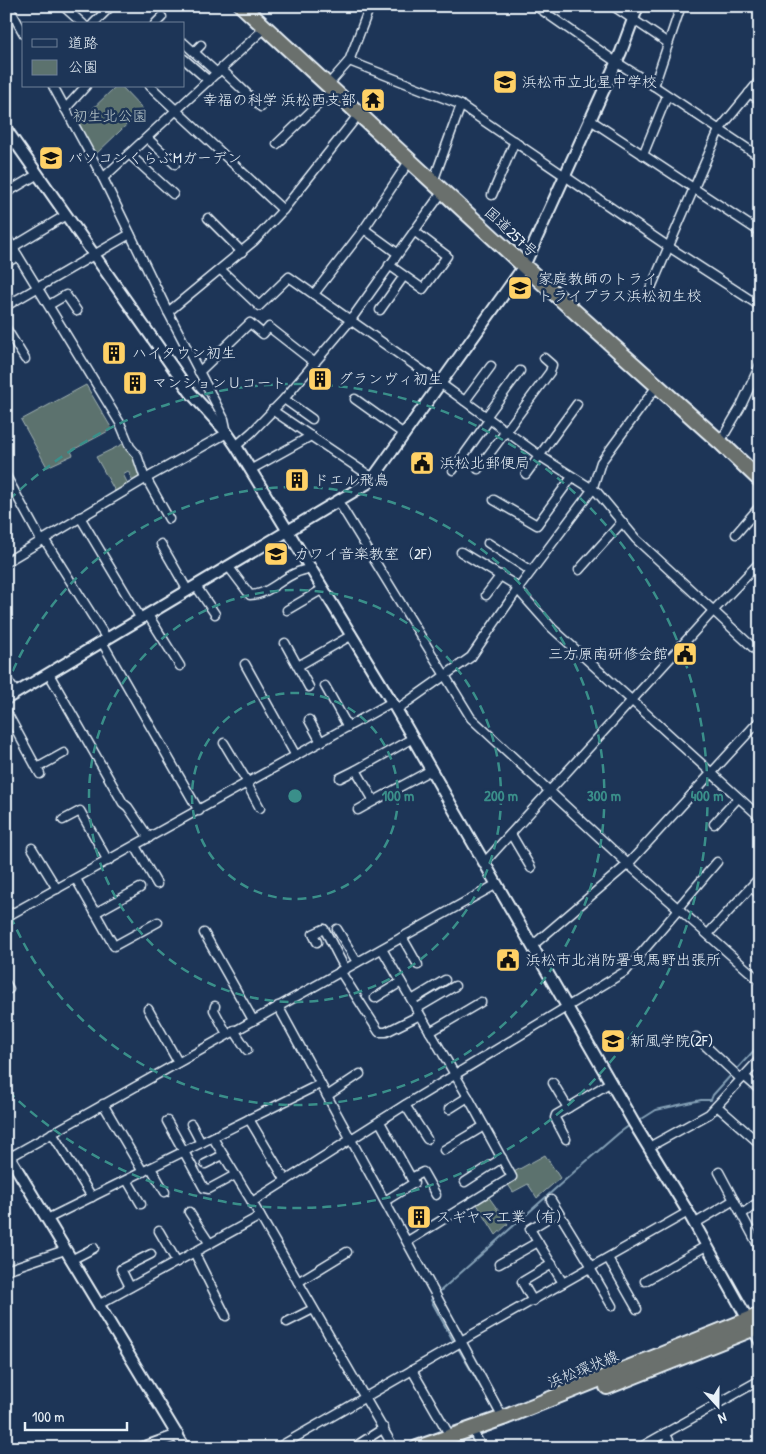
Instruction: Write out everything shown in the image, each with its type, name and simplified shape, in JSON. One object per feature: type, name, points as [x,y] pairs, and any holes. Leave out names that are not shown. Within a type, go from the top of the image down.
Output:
[{"type":"highway","name":"国道257号","points":[[242,6],[760,480]]},
{"type":"highway","name":"浜松環状線","points":[[448,1442],[503,1418],[756,1326]]},
{"type":"highway","name":"浜松環状線","points":[[417,1448],[448,1442],[479,1442],[756,1326]]},
{"type":"street","points":[[8,6],[22,30]]},
{"type":"street","points":[[63,6],[80,22]]},
{"type":"street","points":[[95,22],[111,6]]},
{"type":"street","points":[[276,144],[330,88],[349,61],[370,6]]},
{"type":"street","points":[[536,6],[616,62],[760,157]]},
{"type":"street","points":[[550,15],[553,6]]},
{"type":"street","points":[[613,6],[668,43]]},
{"type":"street","points":[[6,699],[368,483],[373,478],[524,266],[616,62],[638,6]]},
{"type":"street","points":[[654,86],[681,6]]},
{"type":"street","points":[[157,22],[162,17]]},
{"type":"street","points":[[102,178],[265,28]]},
{"type":"street","points":[[185,44],[261,106]]},
{"type":"street","points":[[194,52],[201,45]]},
{"type":"street","points":[[185,60],[209,81]]},
{"type":"street","points":[[349,61],[461,105],[669,248],[760,306]]},
{"type":"street","points":[[647,297],[719,130],[760,80]]},
{"type":"street","points":[[54,88],[102,178],[168,312],[224,419],[227,433]]},
{"type":"street","points":[[65,109],[84,88]]},
{"type":"street","points":[[152,88],[283,210]]},
{"type":"street","points":[[749,93],[760,100]]},
{"type":"street","points":[[643,155],[667,96]]},
{"type":"street","points":[[236,446],[284,399],[350,321],[414,231],[438,186],[461,105]]},
{"type":"street","points":[[168,312],[254,241],[283,210],[358,114]]},
{"type":"street","points":[[589,119],[760,232]]},
{"type":"street","points":[[8,136],[38,174],[190,392],[227,433],[236,446],[413,738],[633,1121],[688,1212],[706,1246],[756,1326]]},
{"type":"street","points":[[147,138],[176,164]]},
{"type":"street","points":[[492,195],[515,141]]},
{"type":"street","points":[[129,154],[173,194]]},
{"type":"street","points":[[314,294],[364,229],[410,160]]},
{"type":"street","points":[[6,193],[38,174]]},
{"type":"street","points":[[13,247],[66,215]]},
{"type":"street","points":[[208,218],[242,252]]},
{"type":"street","points":[[364,229],[397,254]]},
{"type":"street","points":[[389,265],[423,290],[447,256],[414,231]]},
{"type":"street","points":[[6,306],[130,234]]},
{"type":"street","points":[[6,236],[120,423],[130,447],[138,455],[145,478],[169,519]]},
{"type":"street","points":[[6,262],[18,256]]},
{"type":"street","points":[[221,270],[259,306],[289,277],[540,456],[597,492],[636,539],[760,654]]},
{"type":"street","points":[[380,310],[404,276]]},
{"type":"street","points":[[49,305],[66,295],[77,311]]},
{"type":"street","points":[[199,372],[250,322],[263,334],[269,327],[315,363]]},
{"type":"street","points":[[6,328],[26,359]]},
{"type":"street","points":[[478,469],[552,368],[552,365],[544,358]]},
{"type":"street","points":[[720,442],[740,408],[760,365]]},
{"type":"street","points":[[465,401],[491,366]]},
{"type":"street","points":[[453,470],[520,371]]},
{"type":"street","points":[[6,917],[348,727],[394,706],[445,676],[471,656],[531,571],[592,490],[600,462],[657,386]]},
{"type":"street","points":[[284,399],[312,419]]},
{"type":"street","points":[[355,400],[404,434]]},
{"type":"street","points":[[526,474],[576,404]]},
{"type":"street","points":[[272,410],[373,478]]},
{"type":"street","points":[[6,562],[145,478],[227,433]]},
{"type":"street","points":[[250,470],[311,436]]},
{"type":"street","points":[[6,476],[104,640],[199,810]]},
{"type":"street","points":[[494,500],[537,525],[572,477]]},
{"type":"street","points":[[338,501],[471,718],[628,864],[760,981]]},
{"type":"street","points":[[736,534],[760,506]]},
{"type":"street","points":[[80,517],[145,617],[180,666]]},
{"type":"street","points":[[580,570],[622,522]]},
{"type":"street","points":[[488,543],[531,571]]},
{"type":"street","points":[[161,544],[192,588],[215,614]]},
{"type":"street","points":[[461,552],[512,583],[552,628],[760,817]]},
{"type":"street","points":[[484,863],[713,611],[760,562]]},
{"type":"street","points":[[228,566],[248,594],[252,595],[260,593],[301,569],[311,569]]},
{"type":"street","points":[[486,595],[501,575]]},
{"type":"street","points":[[287,610],[323,589]]},
{"type":"street","points":[[298,666],[352,635]]},
{"type":"street","points":[[285,643],[309,687]]},
{"type":"street","points":[[245,664],[296,756]]},
{"type":"street","points":[[49,674],[109,780],[149,838]]},
{"type":"street","points":[[6,678],[16,693]]},
{"type":"street","points":[[326,686],[348,727]]},
{"type":"street","points":[[6,711],[39,771],[64,753]]},
{"type":"street","points":[[309,720],[321,742]]},
{"type":"street","points":[[532,946],[628,864],[760,720]]},
{"type":"street","points":[[340,778],[413,738]]},
{"type":"street","points":[[224,743],[260,808]]},
{"type":"street","points":[[356,770],[374,801]]},
{"type":"street","points":[[358,810],[431,770]]},
{"type":"street","points":[[714,824],[738,798]]},
{"type":"street","points":[[63,820],[80,811],[108,861]]},
{"type":"street","points":[[512,834],[531,868]]},
{"type":"street","points":[[135,846],[157,884]]},
{"type":"street","points":[[32,848],[57,889]]},
{"type":"street","points":[[252,1202],[406,1105],[626,971],[717,862]]},
{"type":"street","points":[[708,934],[760,878]]},
{"type":"street","points":[[76,879],[114,946],[158,922]]},
{"type":"street","points":[[185,1448],[8,1154],[52,1133],[497,884]]},
{"type":"street","points":[[751,887],[760,894]]},
{"type":"street","points":[[95,913],[140,888]]},
{"type":"street","points":[[317,942],[313,934],[324,928],[332,941],[343,970],[379,1032],[386,1032],[454,986]]},
{"type":"street","points":[[337,929],[356,962]]},
{"type":"street","points":[[204,933],[253,1020]]},
{"type":"street","points":[[402,936],[418,965]]},
{"type":"street","points":[[382,949],[512,1177],[408,1242]]},
{"type":"street","points":[[412,1000],[445,980]]},
{"type":"street","points":[[375,998],[401,982]]},
{"type":"street","points":[[430,1032],[482,1002]]},
{"type":"street","points":[[214,1006],[214,1010],[247,1050]]},
{"type":"street","points":[[278,1006],[408,1242],[458,1343],[503,1418]]},
{"type":"street","points":[[148,1009],[178,1062]]},
{"type":"street","points":[[696,1037],[730,1069],[760,1090]]},
{"type":"street","points":[[649,1147],[715,1109],[760,1059]]},
{"type":"street","points":[[327,1096],[360,1074]]},
{"type":"street","points":[[566,1139],[555,1118],[556,1116],[611,1082]]},
{"type":"street","points":[[553,1083],[568,1108]]},
{"type":"street","points":[[47,1219],[320,1084]]},
{"type":"street","points":[[449,1109],[468,1097]]},
{"type":"street","points":[[103,1104],[142,1172]]},
{"type":"street","points":[[406,1105],[427,1140]]},
{"type":"street","points":[[715,1109],[760,1144]]},
{"type":"street","points":[[249,1119],[286,1181]]},
{"type":"street","points":[[167,1121],[204,1188],[209,1189],[235,1175]]},
{"type":"street","points":[[380,1122],[414,1183],[385,1202]]},
{"type":"street","points":[[191,1124],[201,1143]]},
{"type":"street","points":[[444,1150],[484,1126]]},
{"type":"street","points":[[52,1133],[92,1197]]},
{"type":"street","points":[[212,1138],[252,1202],[394,1448]]},
{"type":"street","points":[[205,1164],[223,1155]]},
{"type":"street","points":[[465,1182],[502,1158]]},
{"type":"street","points":[[151,1168],[165,1192]]},
{"type":"street","points":[[411,1178],[423,1172],[436,1195]]},
{"type":"street","points":[[719,1172],[760,1249]]},
{"type":"street","points":[[127,1180],[141,1204]]},
{"type":"street","points":[[551,1200],[612,1306]]},
{"type":"street","points":[[694,1224],[734,1200]]},
{"type":"street","points":[[742,1214],[760,1201]]},
{"type":"street","points":[[189,1212],[210,1244]]},
{"type":"street","points":[[558,1212],[530,1228],[563,1283]]},
{"type":"street","points":[[277,1448],[688,1212]]},
{"type":"street","points":[[98,1304],[260,1216]]},
{"type":"street","points":[[159,1231],[177,1262]]},
{"type":"street","points":[[498,1264],[538,1242]]},
{"type":"street","points":[[645,1281],[706,1246]]},
{"type":"street","points":[[71,1260],[94,1248]]},
{"type":"street","points":[[6,1270],[66,1250]]},
{"type":"street","points":[[194,1252],[226,1316]]},
{"type":"street","points":[[298,1282],[347,1252]]},
{"type":"street","points":[[130,1287],[122,1269],[151,1254]]},
{"type":"street","points":[[608,1258],[638,1309]]},
{"type":"street","points":[[533,1300],[522,1282],[552,1264]]},
{"type":"street","points":[[287,1322],[313,1308]]},
{"type":"street","points":[[412,1370],[448,1442]]},
{"type":"street","points":[[640,1448],[760,1380]]},
{"type":"street","points":[[359,1444],[384,1428]]},
{"type":"street","points":[[665,1434],[673,1448]]},
{"type":"street","points":[[142,1448],[178,1436]]},
{"type":"green space","name":"初生北公園","points":[[114,88],[123,88],[143,109],[95,155],[78,123]]},
{"type":"green space","points":[[86,385],[112,429],[71,451],[73,455],[47,467],[21,420]]},
{"type":"green space","points":[[125,443],[135,456],[142,478],[134,483],[128,471],[123,474],[129,486],[116,493],[96,457]]},
{"type":"green space","points":[[545,1155],[560,1178],[537,1198],[528,1184],[513,1192],[507,1183],[512,1173]]},
{"type":"green space","points":[[488,1196],[508,1224],[496,1235],[477,1204]]},
{"type":"waterway","points":[[735,1071],[760,1044]]},
{"type":"waterway","points":[[637,1122],[656,1110],[701,1100],[711,1100],[713,1095],[732,1074]]},
{"type":"waterway","points":[[716,1114],[718,1113],[760,1149]]},
{"type":"waterway","points":[[438,1293],[582,1165],[630,1125]]},
{"type":"waterway","points":[[434,1296],[431,1300],[455,1344]]},
{"type":"waterway","points":[[458,1348],[493,1408]]},
{"type":"place","name":"浜松市立北星中学校","points":[[505,82]]},
{"type":"place","name":"幸福の科学 浜松西支部","points":[[373,100]]},
{"type":"place","name":"パソコンくらぶMガーデン","points":[[51,158]]},
{"type":"place","name":"家庭教師のトライ トライプラス浜松初生校","points":[[520,288]]},
{"type":"place","name":"ハイタウン初生","points":[[114,353]]},
{"type":"place","name":"グランヴィ初生","points":[[320,379]]},
{"type":"place","name":"マンションＵコート","points":[[135,383]]},
{"type":"place","name":"浜松北郵便局","points":[[422,463]]},
{"type":"place","name":"ドエル飛鳥","points":[[297,480]]},
{"type":"place","name":"カワイ音楽教室（2F）","points":[[276,554]]},
{"type":"place","name":"三方原南研修会館","points":[[685,654]]},
{"type":"place","name":"浜松市北消防署曳馬野出張所","points":[[508,960]]},
{"type":"place","name":"新風学院(2F)","points":[[613,1041]]},
{"type":"place","name":"スギヤマ工業（有）","points":[[419,1217]]}]
